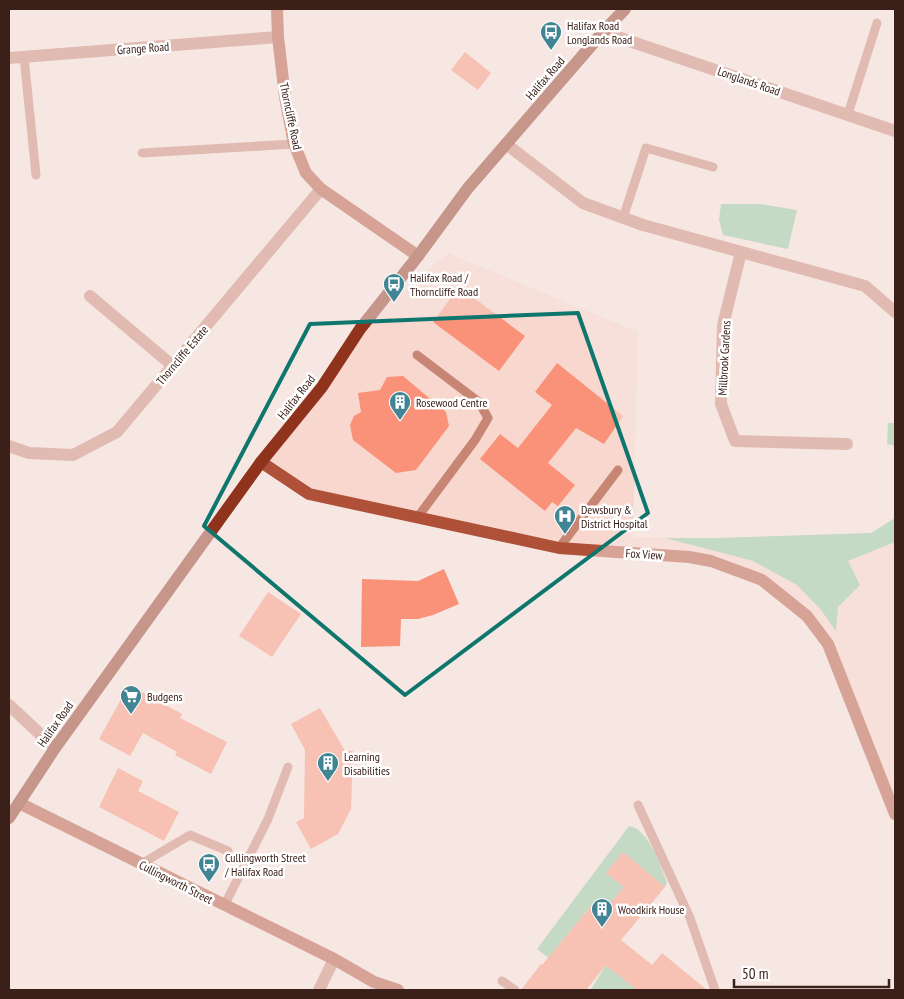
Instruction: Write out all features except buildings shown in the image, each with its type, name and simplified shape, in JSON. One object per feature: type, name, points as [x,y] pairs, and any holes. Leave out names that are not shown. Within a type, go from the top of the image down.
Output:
[{"type":"main road","name":"Halifax Road","points":[[9,818],[55,748],[262,462],[322,387],[360,329],[418,256],[468,188],[625,9]]},
{"type":"street","name":"Thorncliffe Road","points":[[277,9],[278,37],[285,97],[294,144],[306,173],[321,189],[418,256]]},
{"type":"street","name":"Longlands Road","points":[[603,32],[895,131]]},
{"type":"street","name":"Grange Road","points":[[9,58],[278,37]]},
{"type":"street","points":[[506,144],[584,203],[643,225],[865,286],[895,312]]},
{"type":"street","name":"Thorncliffe Estate","points":[[9,446],[29,453],[73,455],[117,432],[321,189]]},
{"type":"street","name":"Millbrook Gardens","points":[[741,252],[723,325],[722,404],[735,441],[847,444]]},
{"type":"street","points":[[90,296],[173,366]]},
{"type":"street","name":"Fox View","points":[[262,462],[309,494],[559,548],[689,557],[712,561],[762,580],[806,616],[828,644],[895,814]]},
{"type":"street","points":[[9,705],[55,748]]},
{"type":"street","name":"Cullingworth Street","points":[[19,803],[334,959],[374,982],[398,990]]},
{"type":"street","points":[[319,990],[334,959]]},
{"type":"lane","points":[[848,114],[878,23]]},
{"type":"lane","points":[[24,57],[36,175]]},
{"type":"lane","points":[[142,153],[294,144]]},
{"type":"lane","points":[[622,218],[646,148],[713,167]]},
{"type":"lane","points":[[417,355],[479,402],[488,418],[418,518]]},
{"type":"lane","points":[[559,548],[618,470]]},
{"type":"lane","points":[[224,906],[268,818],[288,768]]},
{"type":"lane","points":[[638,805],[690,918],[715,990]]},
{"type":"lane","points":[[141,864],[190,835],[228,851]]},
{"type":"lane","points":[[502,981],[515,990]]},
{"type":"highlighted area","points":[[578,313],[648,513],[405,695],[204,526],[310,324]]},
{"type":"shaded area","name":"Dewsbury & District Hospital","points":[[448,253],[638,332],[633,537],[719,538],[871,533],[895,518],[895,814],[828,644],[762,580],[711,561],[579,550],[309,494],[262,462],[360,329]]},
{"type":"green space","points":[[721,204],[760,204],[797,210],[788,249],[723,235],[719,220]]},
{"type":"green space","points":[[888,423],[895,423],[895,446],[887,444]]},
{"type":"green space","points":[[895,518],[895,542],[848,561],[860,585],[838,607],[836,631],[821,610],[797,585],[753,561],[665,538],[871,533]]},
{"type":"green space","points":[[629,826],[642,834],[653,849],[667,882],[665,887],[623,853],[606,873],[624,887],[602,913],[592,905],[561,942],[554,962],[537,949]]},
{"type":"green space","points":[[606,965],[637,990],[591,989]]},
{"type":"place","name":"Halifax Road Longlands Road","points":[[551,51]]},
{"type":"place","name":"Halifax Road / Thorncliffe Road","points":[[394,303]]},
{"type":"place","name":"Rosewood Centre","points":[[400,421]]},
{"type":"place","name":"Dewsbury & District Hospital","points":[[565,535]]},
{"type":"place","name":"Budgens","points":[[131,715]]},
{"type":"place","name":"Learning Disabilities","points":[[328,782]]},
{"type":"place","name":"Cullingworth Street / Halifax Road","points":[[209,883]]},
{"type":"place","name":"Woodkirk House","points":[[602,928]]}]
